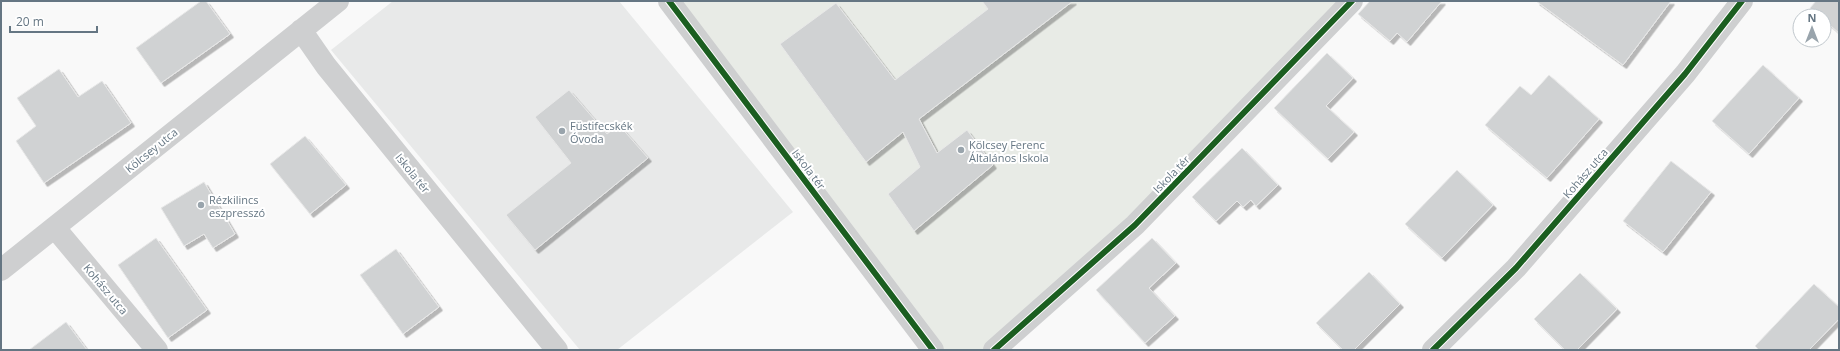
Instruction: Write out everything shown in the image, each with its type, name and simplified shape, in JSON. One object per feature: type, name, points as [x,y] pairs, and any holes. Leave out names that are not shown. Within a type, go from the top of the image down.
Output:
[{"type":"street","points":[[301,30],[338,1]]},
{"type":"street","name":"Iskola tér","points":[[669,1],[933,350]]},
{"type":"street","name":"Iskola tér","points":[[994,350],[1135,225],[1352,1]]},
{"type":"street","name":"Kohász utca","points":[[1433,350],[1521,262],[1685,74],[1742,1]]},
{"type":"street","name":"Kölcsey utca","points":[[1,270],[301,30]]},
{"type":"street","name":"Iskola tér","points":[[301,30],[326,66],[557,350]]},
{"type":"street","name":"Kohász utca","points":[[55,228],[157,350]]},
{"type":"shaded area","name":"Füstifecskék Óvoda","points":[[393,1],[619,1],[793,212],[617,350],[580,350],[331,50]]},
{"type":"shaded area","name":"Kölcsey Ferenc Általános Iskola","points":[[669,1],[1352,1],[994,350],[933,350]]},
{"type":"building","points":[[201,1],[206,1],[230,34],[161,83],[136,48]]},
{"type":"building","points":[[982,1],[1073,1],[919,119],[937,153],[967,130],[993,165],[914,231],[888,194],[920,167],[903,132],[866,162],[780,44],[836,3],[895,80],[988,9]]},
{"type":"building","points":[[1370,1],[1442,1],[1407,42],[1397,33],[1390,41],[1358,14]]},
{"type":"building","points":[[1536,1],[1671,1],[1623,65]]},
{"type":"building","points":[[1816,1],[1839,1],[1839,33],[1832,27],[1832,8],[1810,8]]},
{"type":"building","points":[[1327,53],[1353,78],[1326,106],[1354,132],[1328,159],[1274,108]]},
{"type":"building","points":[[1763,65],[1799,98],[1749,154],[1712,121]]},
{"type":"building","points":[[59,69],[78,97],[102,81],[131,123],[44,183],[16,141],[36,126],[17,98]]},
{"type":"building","points":[[1549,75],[1599,119],[1547,178],[1485,125],[1520,86],[1531,95]]},
{"type":"building","points":[[569,90],[607,134],[619,125],[648,158],[535,250],[506,215],[571,163],[535,117]]},
{"type":"building","points":[[305,136],[346,185],[310,214],[270,164]]},
{"type":"building","points":[[1242,148],[1278,185],[1256,206],[1251,200],[1243,207],[1237,201],[1216,221],[1192,197]]},
{"type":"building","points":[[1671,161],[1711,192],[1663,252],[1623,221]]},
{"type":"building","points":[[1457,170],[1493,205],[1442,258],[1405,224]]},
{"type":"building","points":[[204,182],[235,234],[213,248],[204,234],[184,246],[161,208]]},
{"type":"building","points":[[156,238],[207,310],[168,338],[118,265]]},
{"type":"building","points":[[1152,238],[1176,263],[1149,288],[1175,316],[1145,343],[1096,290]]},
{"type":"building","points":[[396,249],[439,307],[403,334],[360,275]]},
{"type":"building","points":[[1369,272],[1400,304],[1354,350],[1343,350],[1316,323]]},
{"type":"building","points":[[1580,273],[1617,309],[1577,350],[1565,350],[1534,319]]},
{"type":"building","points":[[1814,284],[1839,307],[1839,319],[1809,350],[1759,350],[1755,346]]},
{"type":"building","points":[[66,322],[87,350],[29,350]]},
{"type":"cycle path","points":[[669,1],[933,350]]},
{"type":"cycle path","points":[[994,350],[1135,225],[1352,1]]},
{"type":"cycle path","points":[[1433,350],[1516,268],[1685,74],[1742,1]]},
{"type":"place","name":"Füstifecskék Óvoda","points":[[562,131]]},
{"type":"place","name":"Kölcsey Ferenc Általános Iskola","points":[[961,150]]},
{"type":"place","name":"Rézkilincs eszpresszó","points":[[201,205]]}]
